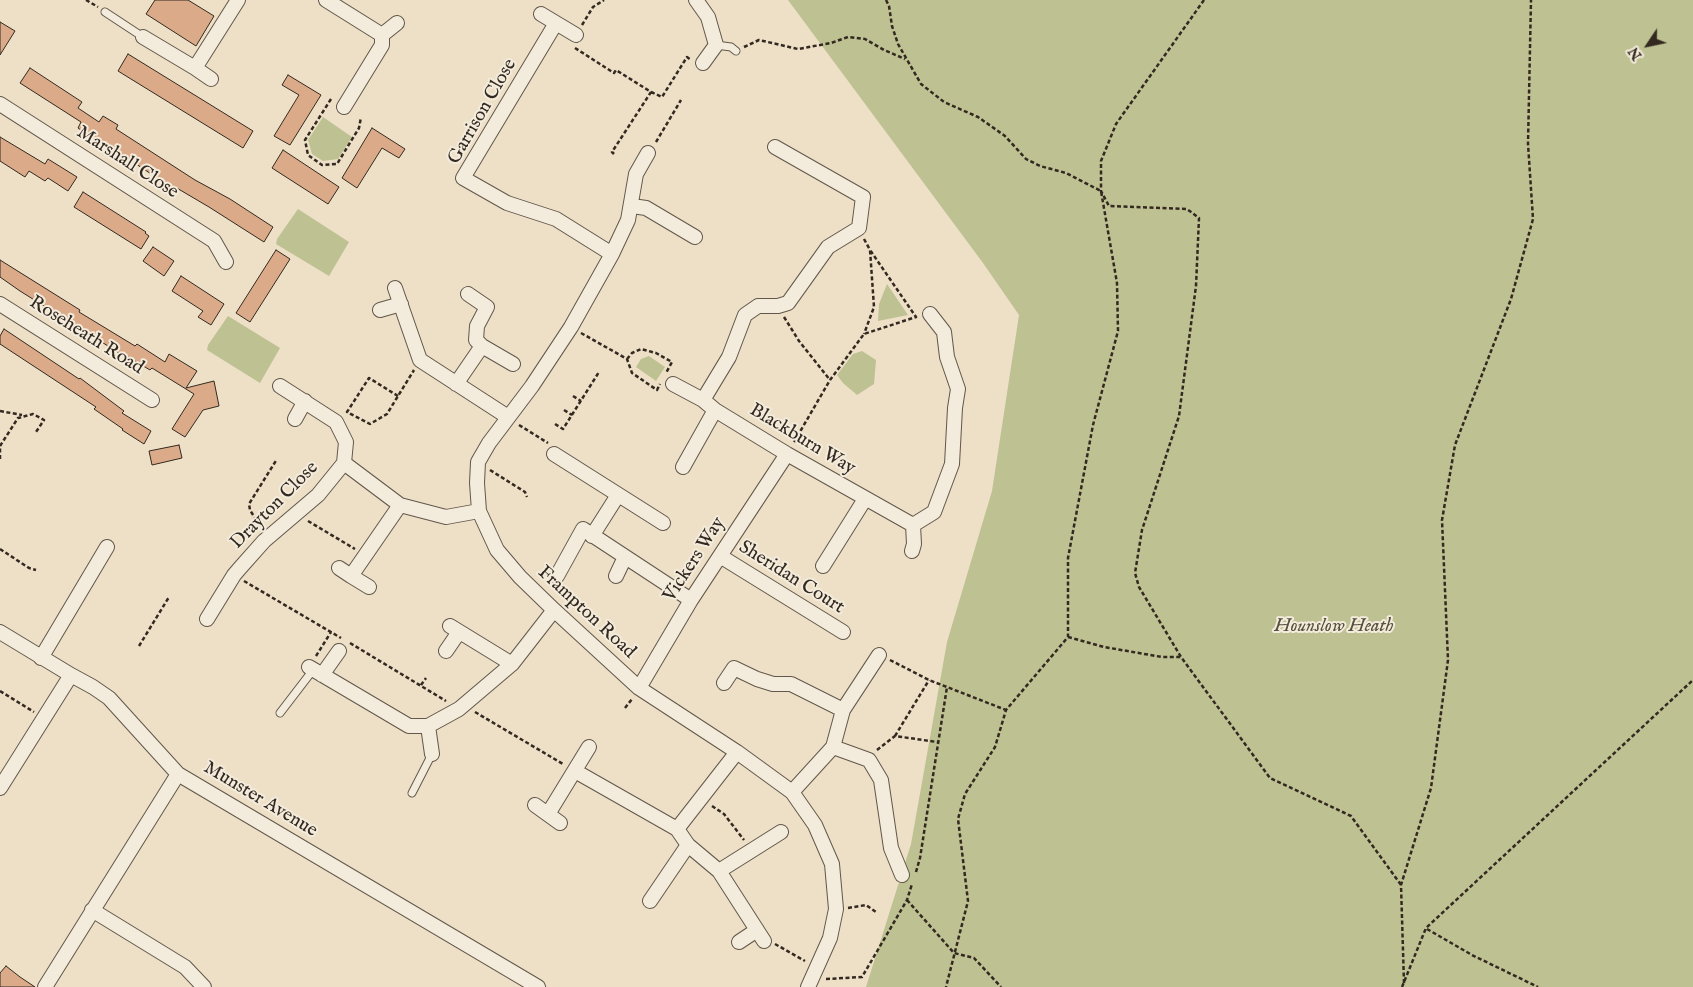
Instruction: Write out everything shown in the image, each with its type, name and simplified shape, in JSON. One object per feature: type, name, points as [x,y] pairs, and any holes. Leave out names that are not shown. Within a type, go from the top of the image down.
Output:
[{"type":"street","points":[[195,68],[238,0]]},
{"type":"street","points":[[326,0],[382,35]]},
{"type":"street","points":[[696,0],[708,17],[716,45],[698,62]]},
{"type":"street","points":[[541,14],[556,24],[573,40]]},
{"type":"street","points":[[382,35],[398,23]]},
{"type":"street","name":"Garrison Close","points":[[556,24],[464,178],[507,203],[556,219],[612,254]]},
{"type":"street","points":[[344,107],[382,45],[382,35]]},
{"type":"street","points":[[142,37],[210,79]]},
{"type":"street","name":"Marshall Close","points":[[0,104],[214,241],[226,262]]},
{"type":"street","points":[[703,400],[729,356],[745,315],[758,306],[778,306],[788,303],[828,247],[859,228],[863,197],[775,147]]},
{"type":"street","points":[[648,153],[636,174],[632,206],[646,208],[695,237]]},
{"type":"street","name":"Frampton Road","points":[[632,206],[628,220],[612,254],[571,327],[532,386],[489,443],[478,462],[479,511],[497,550],[520,577],[639,688],[737,752],[792,792],[816,826],[832,864],[836,909],[830,938],[813,978]]},
{"type":"street","points":[[396,288],[420,360],[508,417]]},
{"type":"street","points":[[468,294],[487,307],[477,326],[476,340],[482,346],[513,364]]},
{"type":"street","name":"Roseheath Road","points":[[0,304],[152,400]]},
{"type":"street","points":[[380,310],[401,304]]},
{"type":"street","points":[[912,550],[914,544],[913,525],[934,512],[952,464],[958,389],[947,357],[944,332],[930,314]]},
{"type":"street","points":[[456,384],[482,346]]},
{"type":"street","name":"Blackburn Way","points":[[673,384],[703,400],[715,410],[786,454],[913,525]]},
{"type":"street","name":"Drayton Close","points":[[206,619],[234,575],[268,538],[318,495],[344,463],[346,442],[336,422],[280,386]]},
{"type":"street","points":[[295,419],[305,402]]},
{"type":"street","points":[[683,467],[715,410]]},
{"type":"street","points":[[554,454],[663,523]]},
{"type":"street","name":"Vickers Way","points":[[639,688],[691,600],[786,454]]},
{"type":"street","points":[[344,463],[400,506],[446,517],[479,511]]},
{"type":"street","points":[[592,536],[618,495]]},
{"type":"street","points":[[823,566],[865,499]]},
{"type":"street","points":[[369,587],[345,572],[365,556],[400,506]]},
{"type":"street","points":[[557,576],[584,529],[691,600]]},
{"type":"street","points":[[41,658],[107,547]]},
{"type":"street","name":"Sheridan Court","points":[[720,556],[843,632]]},
{"type":"street","points":[[616,576],[625,557]]},
{"type":"street","points":[[339,651],[315,671],[409,726],[428,726],[459,709],[512,664],[554,610]]},
{"type":"street","points":[[446,651],[454,629],[512,664]]},
{"type":"street","points":[[0,632],[41,658],[93,687],[108,698],[178,774]]},
{"type":"street","points":[[792,792],[833,747],[843,710],[879,654]]},
{"type":"street","points":[[724,683],[734,668],[773,684],[792,684],[843,710]]},
{"type":"street","points":[[0,788],[70,675]]},
{"type":"street","points":[[428,726],[432,754]]},
{"type":"street","points":[[833,747],[869,760],[881,780],[891,848],[902,876]]},
{"type":"street","points":[[548,814],[590,748]]},
{"type":"street","points":[[676,829],[737,752]]},
{"type":"street","points":[[576,771],[676,829],[688,845],[720,871],[761,935],[739,942]]},
{"type":"street","name":"Munster Avenue","points":[[45,987],[178,774],[538,987]]},
{"type":"street","points":[[535,805],[560,823]]},
{"type":"street","points":[[720,871],[781,832]]},
{"type":"street","points":[[650,901],[688,845]]},
{"type":"street","points":[[92,910],[185,967],[204,987]]},
{"type":"lane","points":[[105,12],[142,37]]},
{"type":"lane","points":[[716,45],[730,47],[736,51]]},
{"type":"lane","points":[[280,713],[315,671]]},
{"type":"lane","points":[[412,793],[432,754]]},
{"type":"path","points":[[886,0],[898,44],[906,59],[921,84],[944,102],[978,117],[1005,136],[1026,159],[1040,166],[1066,173],[1101,191],[1110,206],[1187,209],[1199,218],[1196,286],[1179,416],[1142,530],[1135,573],[1139,587],[1181,657],[1270,778],[1351,816],[1401,885]]},
{"type":"path","points":[[946,987],[968,902],[958,819],[965,794],[995,747],[1006,710],[1068,638],[1068,558],[1093,425],[1118,331],[1117,283],[1101,191],[1102,161],[1116,124],[1204,0]]},
{"type":"path","points":[[1404,983],[1401,885],[1431,788],[1448,660],[1442,520],[1455,445],[1511,299],[1533,219],[1528,144],[1531,0]]},
{"type":"path","points":[[736,51],[759,40],[798,49],[831,43],[848,37],[865,39],[884,50],[906,59]]},
{"type":"path","points":[[573,40],[614,73],[616,70],[662,97],[687,57],[698,62]]},
{"type":"path","points":[[614,154],[612,152],[651,92]]},
{"type":"path","points":[[331,99],[305,140],[308,155],[322,165],[336,164],[359,128],[361,118]]},
{"type":"path","points":[[648,153],[653,148],[680,100]]},
{"type":"path","points":[[859,228],[870,250],[916,317],[864,334]]},
{"type":"path","points":[[786,454],[830,380],[864,334],[874,307],[870,250]]},
{"type":"path","points":[[778,306],[799,341],[830,380]]},
{"type":"path","points":[[571,327],[627,359],[632,373],[657,390],[672,362],[656,352],[641,349],[627,359]]},
{"type":"path","points":[[398,396],[369,378],[347,412],[370,424],[387,414],[398,396],[420,360]]},
{"type":"path","points":[[554,424],[563,429],[599,372]]},
{"type":"path","points":[[573,396],[581,401]]},
{"type":"path","points":[[564,410],[572,415]]},
{"type":"path","points":[[0,411],[23,415],[33,414],[44,420],[36,432]]},
{"type":"path","points":[[0,458],[0,446],[18,418],[23,415]]},
{"type":"path","points":[[508,417],[552,446],[554,454]]},
{"type":"path","points":[[268,538],[250,510],[250,504],[277,459]]},
{"type":"path","points":[[478,462],[525,492],[527,497]]},
{"type":"path","points":[[296,513],[365,556]]},
{"type":"path","points":[[0,549],[29,568],[36,570]]},
{"type":"path","points":[[139,646],[169,597]]},
{"type":"path","points":[[1068,638],[1152,656],[1181,657]]},
{"type":"path","points":[[879,654],[930,680],[1006,710]]},
{"type":"path","points":[[422,685],[426,678]]},
{"type":"path","points":[[866,759],[895,736],[930,680]]},
{"type":"path","points":[[1402,987],[1426,928],[1693,680]]},
{"type":"path","points":[[761,935],[778,945],[813,978],[862,977],[907,900],[920,858],[947,687]]},
{"type":"path","points":[[0,691],[44,718]]},
{"type":"path","points":[[459,709],[470,709],[576,771]]},
{"type":"path","points":[[895,736],[936,742]]},
{"type":"path","points":[[700,799],[724,814],[740,834],[750,852]]},
{"type":"path","points":[[907,900],[954,953],[974,958],[1001,987]]},
{"type":"path","points":[[836,909],[866,905],[876,912]]},
{"type":"path","points":[[1426,928],[1472,955],[1538,987]]},
{"type":"green space","name":"Hounslow Heath","points":[[788,0],[1693,0],[1693,987],[866,987],[911,844],[947,642],[992,491],[1019,315],[983,263]]},
{"type":"green space","points":[[323,117],[352,137],[338,159],[323,161],[312,154],[308,140]]},
{"type":"green space","points":[[298,209],[349,242],[329,276],[276,244],[277,239]]},
{"type":"green space","points":[[887,284],[908,315],[878,321],[879,304]]},
{"type":"green space","points":[[228,316],[280,348],[260,383],[207,350],[208,345]]},
{"type":"green space","points":[[862,351],[876,360],[874,384],[857,395],[837,375],[853,354]]},
{"type":"green space","points":[[649,356],[665,367],[656,381],[636,367],[641,359]]},
{"type":"building","points":[[155,0],[188,0],[214,16],[196,46],[146,14]]},
{"type":"building","points":[[0,22],[15,31],[0,55]]},
{"type":"building","points":[[128,54],[253,131],[243,148],[118,71]]},
{"type":"building","points":[[30,68],[82,102],[78,108],[99,122],[103,116],[118,125],[116,129],[273,227],[264,242],[209,207],[175,187],[174,189],[78,128],[81,122],[20,83]]},
{"type":"building","points":[[288,75],[321,95],[290,145],[274,136],[299,95],[282,85]]},
{"type":"building","points":[[372,128],[405,149],[399,158],[382,148],[357,188],[342,178]]},
{"type":"building","points":[[0,137],[45,164],[48,159],[77,177],[68,191],[48,178],[45,181],[29,171],[25,177],[0,161]]},
{"type":"building","points":[[283,150],[339,187],[328,204],[272,168]]},
{"type":"building","points":[[83,192],[146,232],[149,236],[141,249],[74,207]]},
{"type":"building","points":[[153,247],[174,261],[164,276],[143,261]]},
{"type":"building","points":[[276,250],[290,259],[250,322],[236,313]]},
{"type":"building","points":[[0,260],[135,346],[137,344],[165,362],[169,354],[197,371],[186,388],[214,381],[219,406],[203,410],[185,437],[172,429],[194,394],[152,368],[150,370],[124,356],[20,291],[0,277]]},
{"type":"building","points":[[181,276],[224,304],[211,325],[198,317],[203,311],[172,291]]},
{"type":"building","points":[[4,329],[80,378],[124,411],[122,413],[151,431],[144,444],[94,409],[96,407],[0,344],[0,336]]},
{"type":"building","points":[[179,445],[182,458],[152,465],[149,451]]},
{"type":"building","points":[[6,966],[35,987],[0,987],[0,973]]}]
